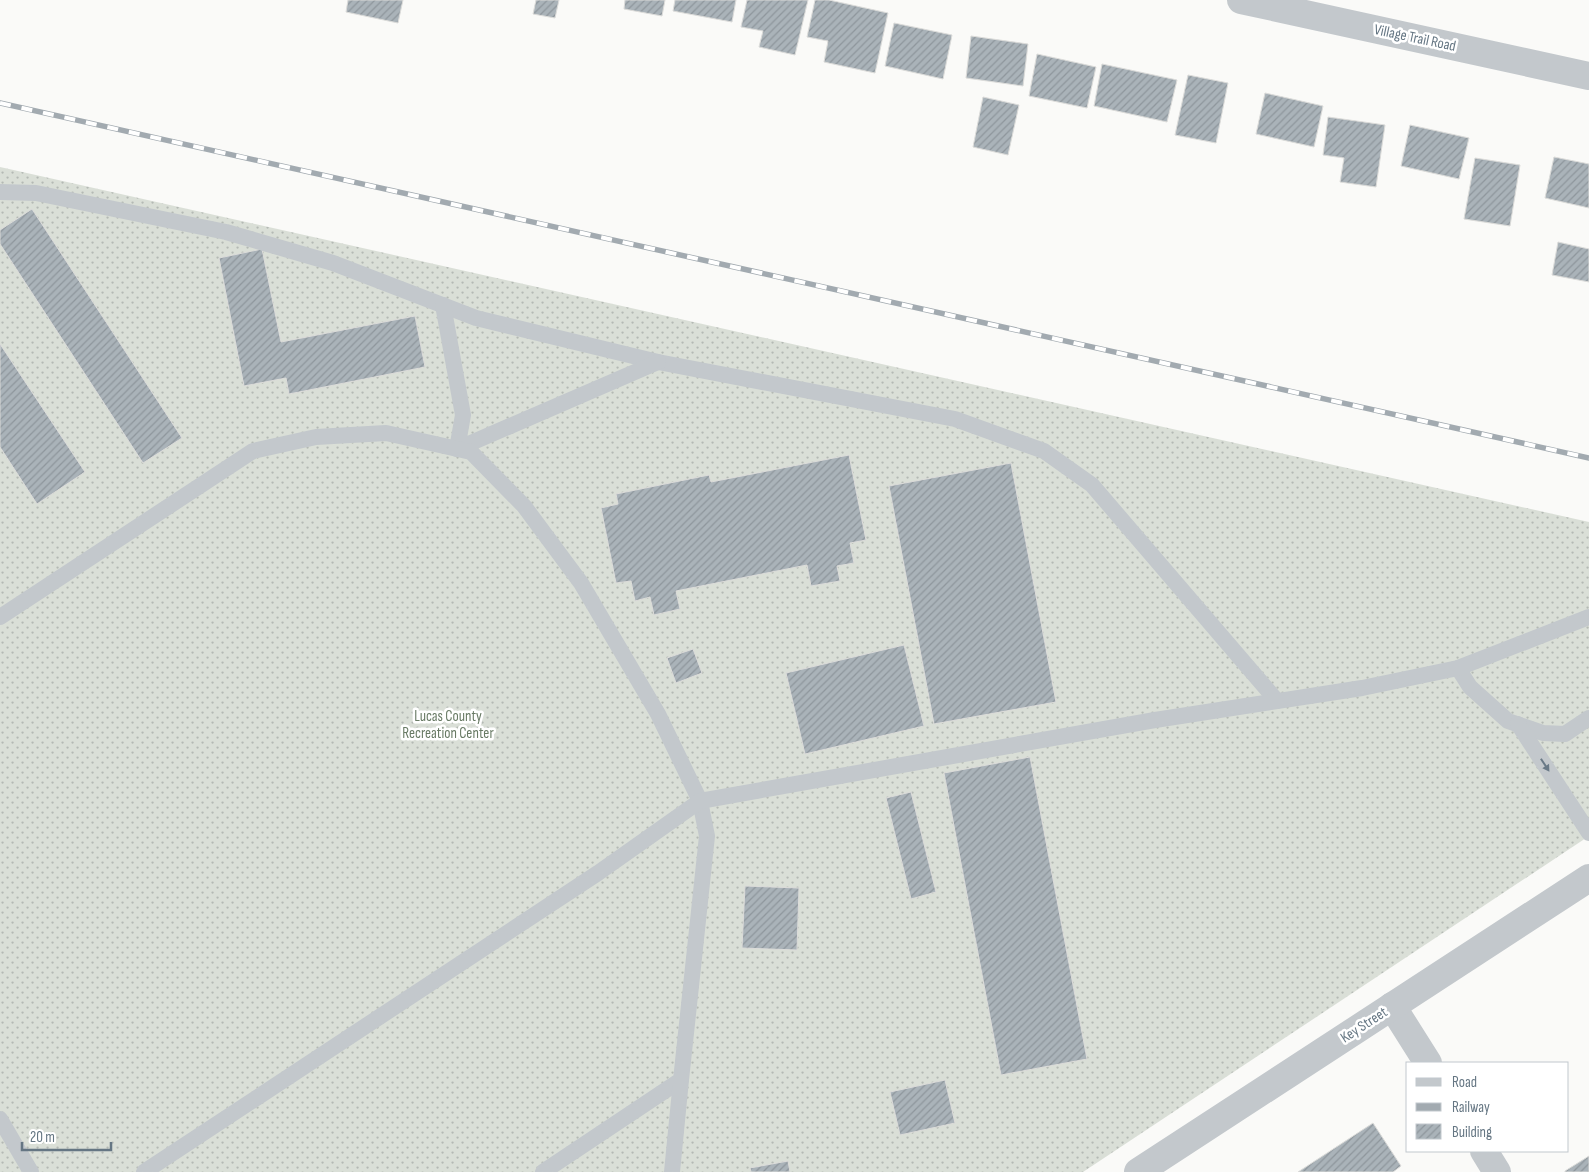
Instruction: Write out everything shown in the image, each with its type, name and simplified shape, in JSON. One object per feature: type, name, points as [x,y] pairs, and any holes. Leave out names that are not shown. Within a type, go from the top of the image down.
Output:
[{"type":"street","name":"Village Trail Road","points":[[1244,0],[1589,76]]},
{"type":"street","name":"Key Street","points":[[1138,1172],[1589,878]]},
{"type":"street","points":[[1392,1006],[1427,1062]]},
{"type":"street","points":[[1485,1152],[1497,1172]]},
{"type":"lane","points":[[0,192],[36,193],[226,232],[333,263],[476,318],[658,362],[955,419],[1044,451],[1092,485],[1277,701]]},
{"type":"lane","points":[[443,305],[464,415],[457,449]]},
{"type":"lane","points":[[457,449],[658,362]]},
{"type":"lane","points":[[0,617],[253,451],[316,437],[386,433],[471,452],[524,506],[581,583],[658,714],[700,801],[707,836],[672,1172]]},
{"type":"lane","points":[[144,1172],[598,873],[700,801],[1155,720],[1362,688],[1458,668],[1589,617]]},
{"type":"lane","points":[[1458,668],[1470,687],[1508,721],[1543,733],[1565,734],[1589,718]]},
{"type":"lane","points":[[1518,724],[1589,833]]},
{"type":"lane","points":[[543,1172],[681,1080]]},
{"type":"lane","points":[[0,1119],[30,1172]]},
{"type":"green space","name":"Lucas County Recreation Center","points":[[0,167],[1589,522],[1589,836],[1083,1172],[0,1172]]},
{"type":"building","points":[[348,0],[403,0],[398,23],[346,12]]},
{"type":"building","points":[[536,0],[559,0],[555,18],[533,14]]},
{"type":"building","points":[[625,0],[665,0],[662,16],[624,9]]},
{"type":"building","points":[[675,0],[736,0],[732,22],[673,11]]},
{"type":"building","points":[[747,0],[808,0],[795,55],[759,47],[763,31],[741,27]]},
{"type":"building","points":[[815,0],[829,0],[888,13],[875,73],[824,62],[828,41],[807,37]]},
{"type":"building","points":[[894,23],[952,35],[943,79],[885,66]]},
{"type":"building","points":[[971,36],[1028,44],[1023,86],[966,78]]},
{"type":"building","points":[[1037,54],[1096,67],[1087,108],[1029,96]]},
{"type":"building","points":[[1102,64],[1177,80],[1167,122],[1094,106]]},
{"type":"building","points":[[1188,75],[1228,83],[1216,143],[1175,135]]},
{"type":"building","points":[[1265,93],[1323,106],[1314,147],[1256,134]]},
{"type":"building","points":[[983,97],[1019,105],[1008,155],[973,147]]},
{"type":"building","points":[[1328,117],[1385,125],[1376,187],[1340,182],[1344,158],[1323,155]]},
{"type":"building","points":[[1410,125],[1469,138],[1459,179],[1401,166]]},
{"type":"building","points":[[1554,157],[1589,164],[1589,208],[1545,198]]},
{"type":"building","points":[[1475,158],[1520,165],[1510,226],[1464,219]]},
{"type":"building","points":[[32,209],[182,438],[143,463],[0,244],[0,230]]},
{"type":"building","points":[[1558,242],[1589,249],[1589,282],[1552,275]]},
{"type":"building","points":[[262,249],[281,342],[415,316],[425,367],[289,394],[286,378],[244,386],[219,258]]},
{"type":"building","points":[[0,344],[85,472],[37,504],[0,447]]},
{"type":"building","points":[[849,455],[866,540],[850,543],[854,563],[837,566],[840,581],[811,586],[807,565],[676,591],[680,609],[654,615],[650,597],[635,601],[631,581],[616,583],[601,508],[618,504],[616,494],[709,475],[711,482]]},
{"type":"building","points":[[1011,463],[1056,702],[934,724],[889,486]]},
{"type":"building","points":[[904,645],[924,726],[805,754],[786,673]]},
{"type":"building","points":[[693,649],[702,673],[676,683],[667,658]]},
{"type":"building","points":[[1030,757],[1087,1059],[1001,1075],[944,773]]},
{"type":"building","points":[[911,792],[936,892],[911,899],[886,798]]},
{"type":"building","points":[[745,886],[799,888],[797,950],[742,948]]},
{"type":"building","points":[[945,1080],[955,1123],[900,1135],[890,1092]]},
{"type":"building","points":[[1373,1123],[1401,1166],[1393,1172],[1298,1172]]},
{"type":"building","points":[[1589,1156],[1589,1172],[1565,1172],[1565,1171]]},
{"type":"building","points":[[788,1161],[790,1172],[751,1172],[750,1168]]},
{"type":"railway","points":[[0,103],[1589,458]]}]
